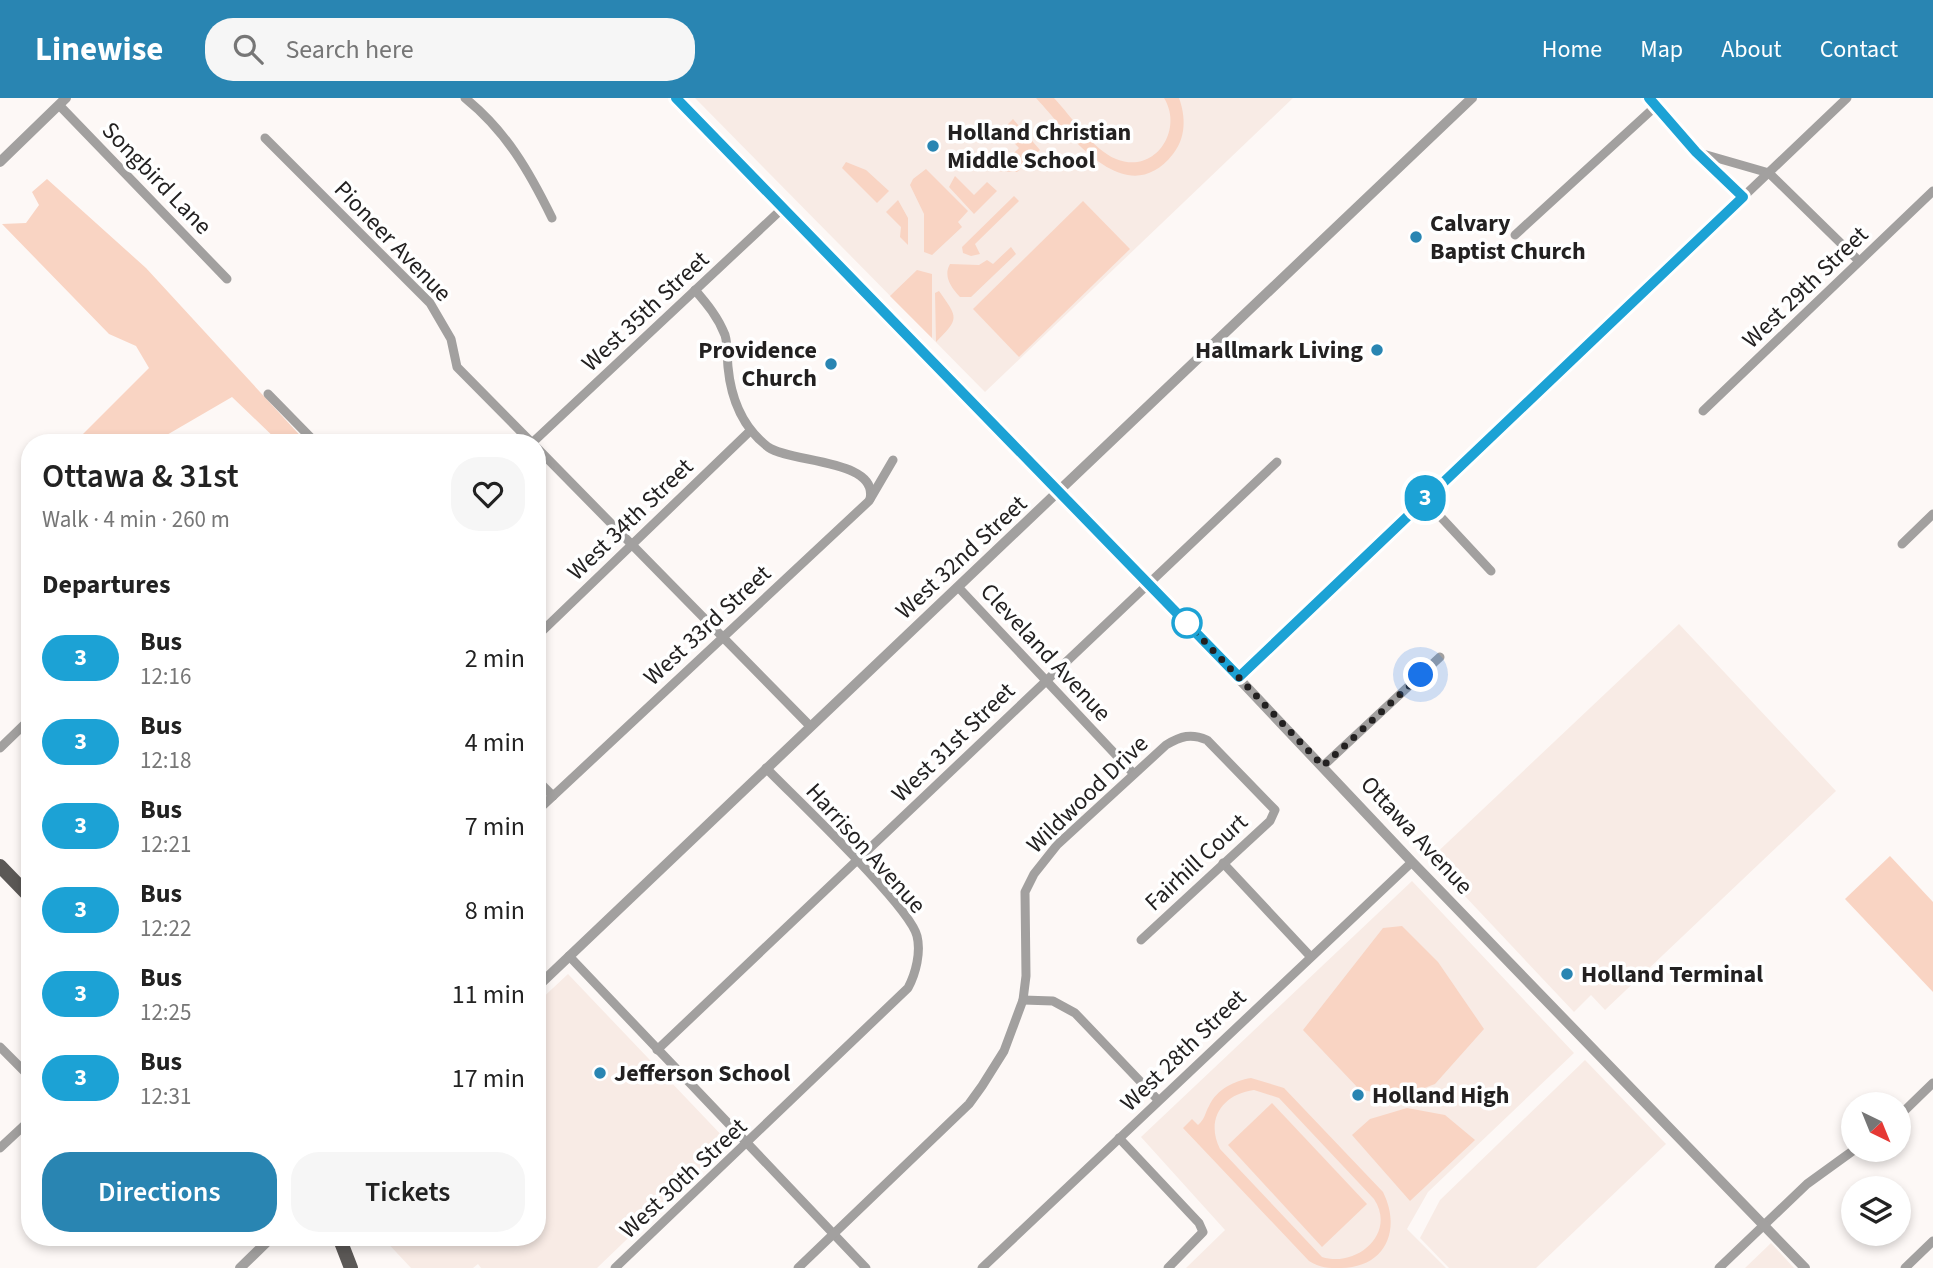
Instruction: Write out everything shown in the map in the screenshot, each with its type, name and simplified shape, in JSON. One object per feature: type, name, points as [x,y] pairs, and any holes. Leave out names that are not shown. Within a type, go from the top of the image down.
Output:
[{"type":"main road","points":[[0,866],[21,888]]},
{"type":"main road","points":[[342,1246],[351,1268]]},
{"type":"street","points":[[465,98],[510,142],[530,173],[552,218]]},
{"type":"street","name":"Ottawa Avenue","points":[[676,98],[1062,491],[1412,862],[1805,1268]]},
{"type":"street","name":"West 32nd Street","points":[[546,979],[810,726],[1062,491],[1472,98]]},
{"type":"street","points":[[1239,677],[1847,98]]},
{"type":"street","points":[[0,162],[63,101]]},
{"type":"street","name":"Songbird Lane","points":[[63,101],[227,279]]},
{"type":"street","points":[[1515,235],[1652,102],[1696,152],[1743,197]]},
{"type":"street","name":"Pioneer Avenue","points":[[265,138],[430,303],[451,339],[457,367],[523,434]]},
{"type":"street","points":[[1696,152],[1769,173],[1860,261]]},
{"type":"street","name":"West 29th Street","points":[[1703,411],[1933,191]]},
{"type":"street","name":"West 35th Street","points":[[542,434],[784,207]]},
{"type":"street","points":[[695,290],[714,313],[726,337],[733,397],[750,431],[775,451],[845,467],[859,474],[871,492],[869,500]]},
{"type":"street","points":[[268,394],[307,434]]},
{"type":"street","name":"West 34th Street","points":[[546,627],[750,431]]},
{"type":"street","points":[[546,457],[634,543],[810,726]]},
{"type":"street","name":"West 33rd Street","points":[[546,802],[869,500],[893,460]]},
{"type":"street","name":"West 31st Street","points":[[657,1051],[1045,680],[1278,462]]},
{"type":"street","points":[[1424,499],[1490,571]]},
{"type":"street","points":[[1902,544],[1933,514]]},
{"type":"street","name":"Cleveland Avenue","points":[[959,588],[1133,773]]},
{"type":"street","points":[[1323,766],[1440,657]]},
{"type":"street","points":[[0,748],[21,728]]},
{"type":"street","name":"Wildwood Drive","points":[[834,1234],[969,1104],[1004,1051],[1023,1000],[1026,976],[1025,900],[1034,874],[1050,852],[1133,773],[1175,739],[1185,735],[1208,740],[1275,810]]},
{"type":"street","name":"Harrison Avenue","points":[[766,768],[890,895],[917,934],[917,962]]},
{"type":"street","points":[[546,790],[552,796]]},
{"type":"street","name":"Fairhill Court","points":[[1141,940],[1270,821],[1275,810]]},
{"type":"street","name":"West 28th Street","points":[[982,1268],[1412,862]]},
{"type":"street","points":[[1223,863],[1310,956]]},
{"type":"street","points":[[569,957],[866,1268]]},
{"type":"street","name":"West 30th Street","points":[[615,1268],[908,988],[917,962]]},
{"type":"street","points":[[1023,1000],[1053,1002],[1075,1013],[1158,1100]]},
{"type":"street","points":[[0,1047],[21,1068]]},
{"type":"street","points":[[1911,1104],[1933,1083]]},
{"type":"street","points":[[0,1148],[21,1128]]},
{"type":"street","points":[[1119,1138],[1199,1223],[1203,1232],[1168,1268]]},
{"type":"street","points":[[1719,1268],[1807,1184],[1841,1159]]},
{"type":"street","points":[[798,1268],[834,1234]]},
{"type":"street","points":[[1905,1268],[1933,1241]]},
{"type":"street","points":[[240,1268],[263,1246]]},
{"type":"shaded area","points":[[695,98],[1293,98],[985,392]]},
{"type":"shaded area","points":[[1036,98],[1054,98],[1099,148],[1116,159],[1143,161],[1154,155],[1162,146],[1168,136],[1170,123],[1164,98],[1179,98],[1184,120],[1182,134],[1173,154],[1155,170],[1136,176],[1117,172],[1080,146]]},
{"type":"shaded area","points":[[1013,119],[1040,150],[1017,172],[995,171],[1019,148],[1002,130]]},
{"type":"shaded area","points":[[846,162],[866,170],[889,191],[877,203],[842,168]]},
{"type":"shaded area","points":[[926,169],[968,211],[958,222],[962,227],[932,255],[924,252],[924,214],[910,185],[913,179]]},
{"type":"shaded area","points":[[955,176],[974,195],[987,182],[997,191],[974,214],[949,187]]},
{"type":"shaded area","points":[[47,179],[146,268],[299,434],[271,434],[232,397],[168,434],[83,434],[149,368],[136,346],[109,334],[2,224],[26,223],[39,205],[32,192]]},
{"type":"shaded area","points":[[1014,196],[1019,201],[975,244],[980,254],[971,256],[963,253],[962,247]]},
{"type":"shaded area","points":[[898,200],[908,218],[908,245],[900,237],[901,227],[886,212]]},
{"type":"shaded area","points":[[1083,201],[1130,249],[1019,357],[973,309]]},
{"type":"shaded area","points":[[1011,247],[1016,254],[971,297],[960,297],[948,277],[950,264],[979,265],[987,260],[993,264]]},
{"type":"shaded area","points":[[917,270],[932,274],[932,338],[890,296]]},
{"type":"shaded area","points":[[939,291],[954,318],[936,342],[935,293]]},
{"type":"shaded area","name":"Holland Terminal","points":[[1679,624],[1836,791],[1605,1010],[1591,995],[1574,1012],[1430,859]]},
{"type":"shaded area","points":[[1890,856],[1933,902],[1933,992],[1845,899]]},
{"type":"shaded area","name":"Holland High","points":[[1412,881],[1574,1053],[1428,1192],[1407,1229],[1446,1268],[1186,1268],[1225,1230],[1141,1137]]},
{"type":"shaded area","points":[[1402,926],[1438,962],[1484,1029],[1435,1084],[1398,1098],[1359,1089],[1303,1030],[1383,928]]},
{"type":"shaded area","name":"Jefferson School","points":[[568,974],[728,1142],[597,1268],[481,1268],[478,1264],[473,1268],[411,1268],[390,1246],[546,1246],[546,995]]},
{"type":"shaded area","points":[[1585,1060],[1666,1144],[1536,1268],[1449,1268],[1420,1238],[1440,1200]]},
{"type":"shaded area","points":[[1251,1078],[1284,1088],[1383,1192],[1391,1220],[1390,1233],[1379,1254],[1356,1266],[1336,1268],[1309,1261],[1183,1128],[1192,1119],[1198,1125],[1217,1095],[1232,1084]],"holes":[[[1254,1090],[1279,1098],[1374,1199],[1380,1212],[1377,1236],[1359,1253],[1348,1258],[1322,1257],[1220,1149],[1216,1138],[1216,1118],[1226,1103],[1243,1092]]]},
{"type":"shaded area","points":[[1272,1103],[1367,1204],[1322,1247],[1228,1145]]},
{"type":"shaded area","points":[[1407,1108],[1445,1115],[1475,1140],[1410,1201],[1352,1135],[1370,1119]]},
{"type":"shaded area","points":[[1771,1243],[1794,1268],[1745,1268]]},
{"type":"bus line","name":"3","points":[[676,98],[995,422],[1239,677],[1743,197],[1696,152],[1649,98]]},
{"type":"place","name":"Holland Christian Middle School","points":[[933,146]]},
{"type":"place","name":"Calvary Baptist Church","points":[[1416,237]]},
{"type":"place","name":"Hallmark Living","points":[[1377,350]]},
{"type":"place","name":"Providence Church","points":[[831,364]]},
{"type":"place","name":"Holland Terminal","points":[[1567,974]]},
{"type":"place","name":"Jefferson School","points":[[600,1073]]},
{"type":"place","name":"Holland High","points":[[1358,1095]]},
{"type":"route","points":[[1187,623],[1323,766],[1421,675]]}]
